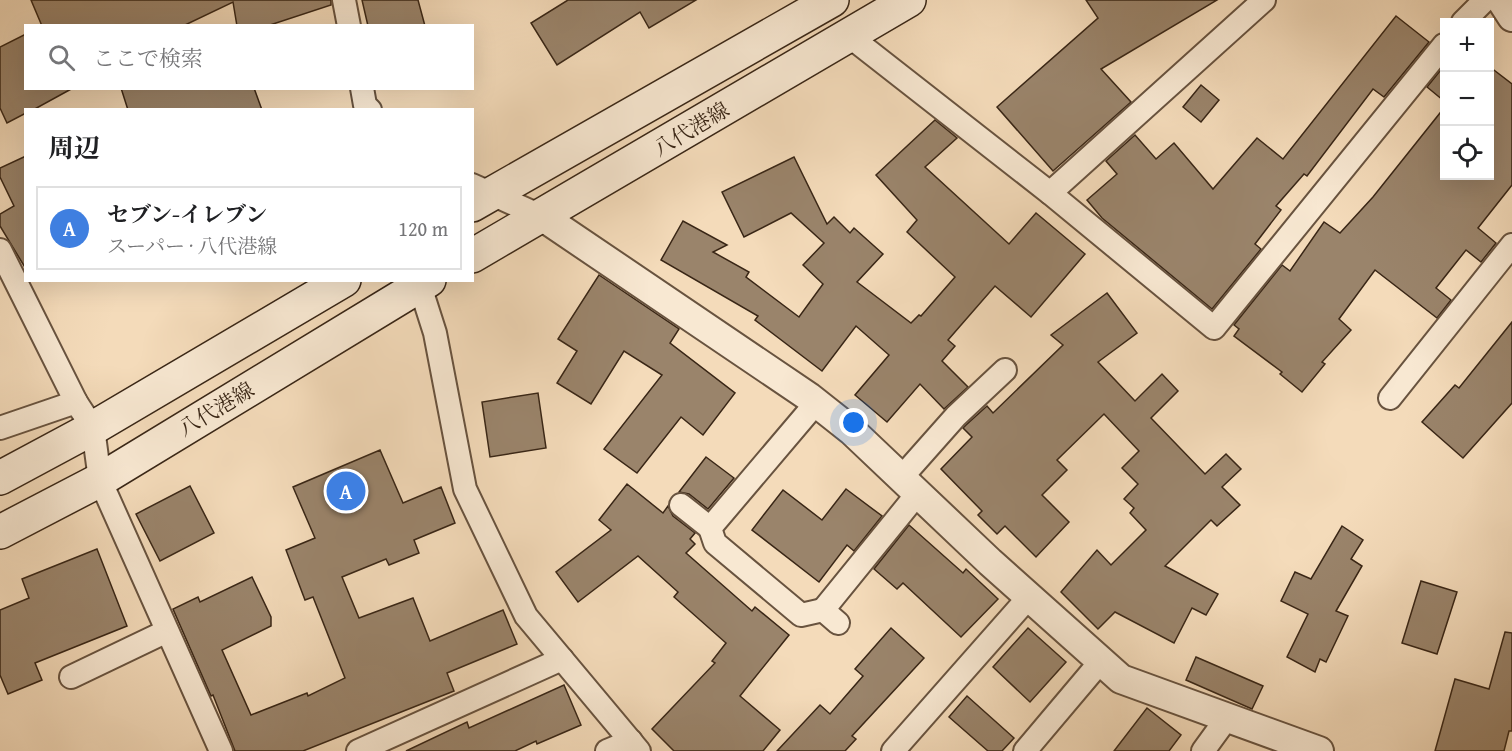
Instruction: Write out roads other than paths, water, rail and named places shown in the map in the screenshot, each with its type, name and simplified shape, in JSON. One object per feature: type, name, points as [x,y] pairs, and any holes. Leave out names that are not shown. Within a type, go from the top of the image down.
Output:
[{"type":"main road","name":"八代港線","points":[[479,195],[832,0]]},
{"type":"main road","name":"八代港線","points":[[474,255],[543,217],[909,0]]},
{"type":"main road","points":[[0,478],[85,415],[340,282]]},
{"type":"main road","name":"八代港線","points":[[0,532],[100,480],[424,283]]},
{"type":"street","points":[[344,0],[349,24]]},
{"type":"street","points":[[1050,193],[1264,0]]},
{"type":"street","points":[[1467,18],[1485,0]]},
{"type":"street","points":[[1501,0],[1512,17]]},
{"type":"street","points":[[848,35],[1050,193],[1214,328],[1440,50]]},
{"type":"street","points":[[362,90],[365,105],[368,108]]},
{"type":"street","points":[[479,195],[543,217],[816,403],[852,431],[1029,597],[1121,679],[1319,751]]},
{"type":"street","points":[[1390,398],[1512,245]]},
{"type":"street","points":[[0,250],[85,415],[100,480],[220,751]]},
{"type":"street","points":[[424,283],[465,489],[526,616],[635,746],[608,751]]},
{"type":"street","points":[[681,506],[710,528],[715,543],[801,615],[830,616],[909,486],[956,416],[1005,370]]},
{"type":"street","points":[[710,528],[816,403]]},
{"type":"street","points":[[0,428],[85,415]]},
{"type":"street","points":[[893,751],[1029,597]]},
{"type":"street","points":[[71,677],[167,631]]},
{"type":"street","points":[[358,751],[562,659]]},
{"type":"street","points":[[1025,751],[1101,661]]},
{"type":"street","points":[[1203,751],[1227,718]]},
{"type":"place","name":"セブン-イレブン","points":[[346,491]]}]
